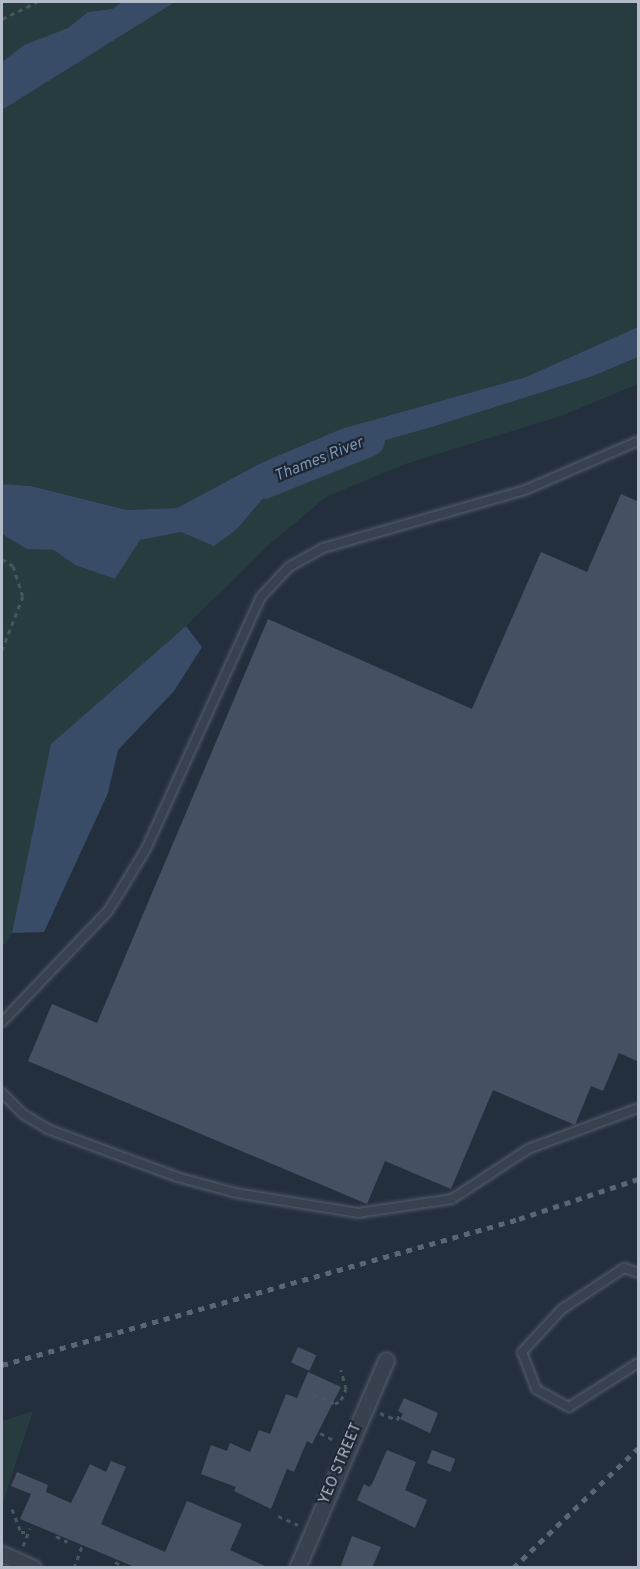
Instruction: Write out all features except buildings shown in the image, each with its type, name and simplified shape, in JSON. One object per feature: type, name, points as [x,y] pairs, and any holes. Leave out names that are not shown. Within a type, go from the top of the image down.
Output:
[{"type":"street","name":"YEO STREET","points":[[297,1568],[386,1360]]},
{"type":"street","points":[[2,1554],[32,1567]]},
{"type":"lane","points":[[2,1022],[108,911],[123,887],[146,849],[261,597],[281,574],[323,548],[525,490],[639,441]]},
{"type":"lane","points":[[2,1093],[23,1114],[50,1130],[177,1177],[236,1193],[358,1213],[452,1198],[528,1149],[639,1108]]},
{"type":"lane","points":[[639,1273],[624,1268],[562,1309],[522,1352],[536,1389],[569,1407],[639,1363]]},
{"type":"path","points":[[2,19],[37,2]]},
{"type":"path","points":[[2,559],[13,566],[23,596],[2,650]]},
{"type":"path","points":[[313,1394],[335,1404],[344,1393],[341,1370]]},
{"type":"path","points":[[344,1393],[350,1395]]},
{"type":"path","points":[[378,1412],[397,1420],[400,1413]]},
{"type":"path","points":[[320,1433],[338,1441]]},
{"type":"path","points":[[12,1509],[21,1532],[30,1530],[21,1550]]},
{"type":"path","points":[[278,1516],[302,1527]]},
{"type":"path","points":[[56,1536],[68,1542]]},
{"type":"path","points":[[74,1568],[82,1546]]},
{"type":"path","points":[[115,1562],[127,1568]]},
{"type":"green space","points":[[2,2],[122,2],[112,9],[88,12],[68,28],[24,45],[2,62]]},
{"type":"green space","points":[[175,2],[638,2],[638,327],[526,377],[341,429],[261,463],[177,508],[127,510],[31,486],[2,484],[2,110]]},
{"type":"green space","points":[[638,357],[638,384],[561,416],[405,464],[326,497],[271,543],[186,626],[52,744],[12,933],[2,947],[2,534],[27,549],[54,550],[75,565],[115,579],[140,540],[181,532],[237,529],[265,496],[311,461],[432,427],[593,376]]},
{"type":"green space","points":[[33,1411],[2,1505],[2,1421]]},
{"type":"water","points":[[122,2],[175,2],[2,110],[2,62],[24,45],[68,28],[88,12],[112,9]]},
{"type":"water","points":[[638,327],[638,357],[593,376],[432,427],[311,461],[265,496],[237,529],[214,546],[181,532],[140,540],[115,579],[75,565],[54,550],[27,549],[2,534],[2,484],[31,486],[127,510],[177,508],[261,463],[341,429],[526,377]]},
{"type":"water","points":[[186,626],[202,647],[174,691],[118,750],[108,793],[44,932],[12,933],[51,744]]},
{"type":"waterway","name":"Thames River","points":[[263,482],[368,440]]},
{"type":"railway","points":[[2,1365],[519,1219],[638,1179]]},
{"type":"railway","points":[[513,1568],[638,1448]]}]
